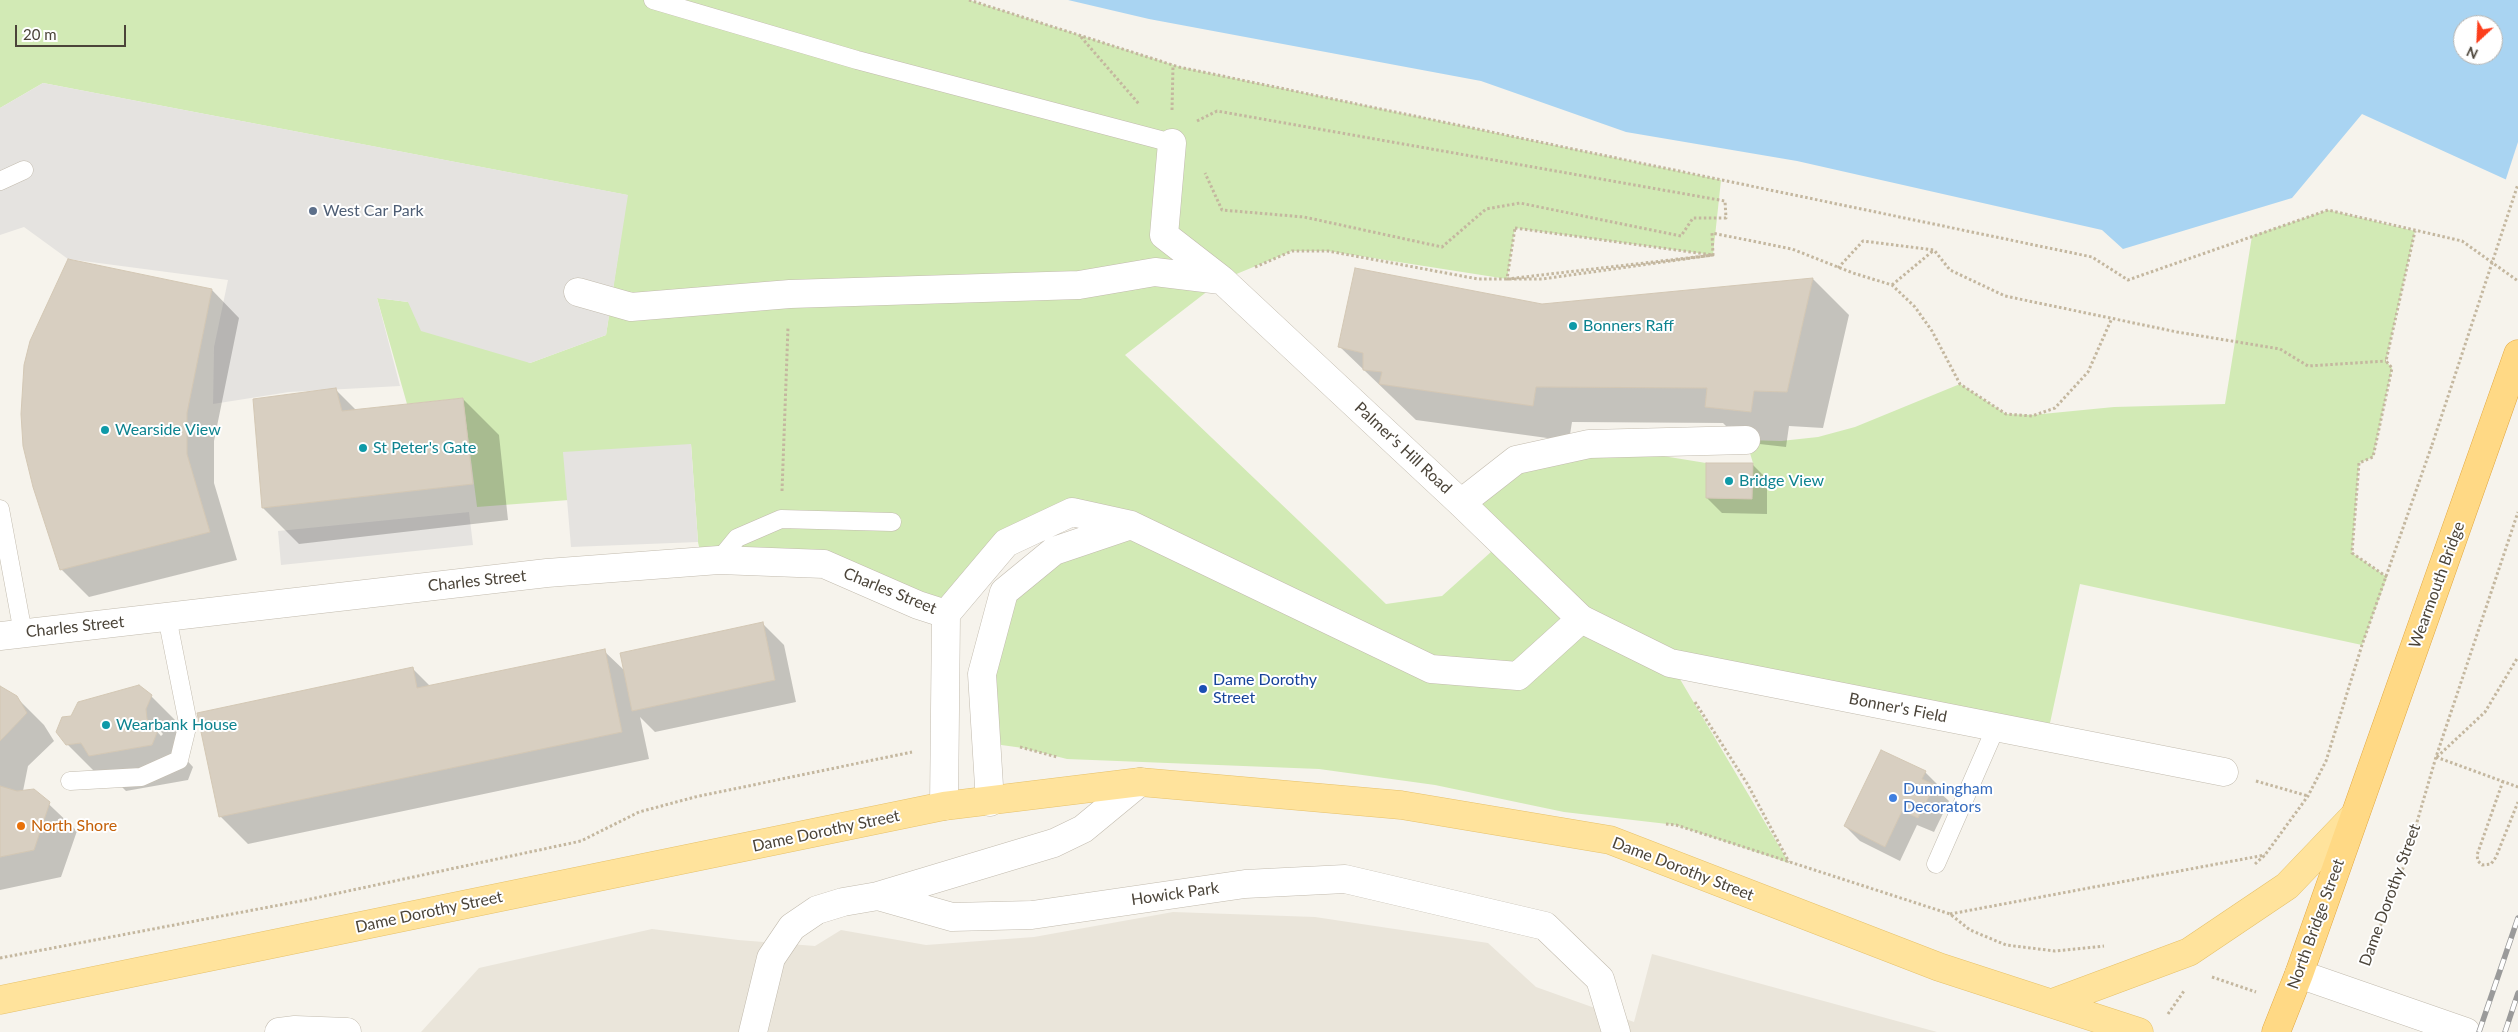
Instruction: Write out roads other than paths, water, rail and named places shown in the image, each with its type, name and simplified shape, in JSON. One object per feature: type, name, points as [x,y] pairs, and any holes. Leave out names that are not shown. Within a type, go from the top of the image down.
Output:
[{"type":"highway","name":"Wearmouth Bridge","points":[[2354,816],[2518,354]]},
{"type":"highway","name":"North Bridge Street","points":[[2276,1032],[2299,974],[2354,816]]},
{"type":"main road","name":"Dame Dorothy Street","points":[[0,1000],[944,806],[990,802],[1140,782],[1400,805],[1610,840],[1939,967],[2139,1032]]},
{"type":"main road","points":[[2052,1003],[2189,952],[2287,886],[2354,816]]},
{"type":"street","name":"Palmer's Hill Road","points":[[1172,143],[1164,235],[1222,280],[1461,503],[1581,619]]},
{"type":"street","points":[[578,292],[631,307],[790,294],[1078,285],[1155,272],[1222,280]]},
{"type":"street","points":[[1461,503],[1516,460],[1589,444],[1746,440]]},
{"type":"street","points":[[944,806],[946,614],[1006,543],[1072,512],[1131,525],[1431,669],[1518,676],[1581,619]]},
{"type":"street","points":[[990,802],[982,674],[1004,592],[1054,551],[1131,525]]},
{"type":"street","name":"Charles Street","points":[[12,634],[548,573],[719,560],[824,564],[918,605],[946,614]]},
{"type":"street","name":"Bonner's Field","points":[[1581,619],[1670,663],[2224,772]]},
{"type":"street","points":[[878,896],[1054,843],[1083,829],[1140,782]]},
{"type":"street","name":"Howick Park","points":[[753,1032],[771,958],[792,927],[817,910],[843,902],[878,896],[952,917],[1032,915],[1245,884],[1346,879],[1544,926],[1600,979],[1616,1032]]},
{"type":"street","points":[[2299,974],[2466,1032]]},
{"type":"street","points":[[279,1032],[295,1030],[347,1032]]},
{"type":"lane","points":[[653,0],[857,60],[1172,143]]},
{"type":"lane","points":[[0,181],[24,170]]},
{"type":"lane","points":[[0,510],[12,634]]},
{"type":"lane","points":[[719,560],[737,538],[781,519],[892,522]]},
{"type":"lane","points":[[70,781],[141,777],[179,760],[188,723],[167,617]]},
{"type":"lane","points":[[1936,864],[1996,727]]},
{"type":"water","points":[[1068,0],[2518,0],[2518,185],[2362,114],[2292,198],[2123,249],[2102,230],[1797,161],[1626,132],[1481,81],[1149,19]]},
{"type":"railway","points":[[2479,1032],[2518,918]]},
{"type":"railway","points":[[2505,1032],[2518,993]]},
{"type":"place","name":"West Car Park","points":[[313,211]]},
{"type":"place","name":"Bonners Raff","points":[[1573,326]]},
{"type":"place","name":"Wearside View","points":[[105,430]]},
{"type":"place","name":"St Peter's Gate","points":[[363,448]]},
{"type":"place","name":"Bridge View","points":[[1729,481]]},
{"type":"place","name":"Dame Dorothy Street","points":[[1203,689]]},
{"type":"place","name":"Wearbank House","points":[[106,725]]},
{"type":"place","name":"Dunningham Decorators","points":[[1893,798]]},
{"type":"place","name":"North Shore","points":[[21,826]]}]
